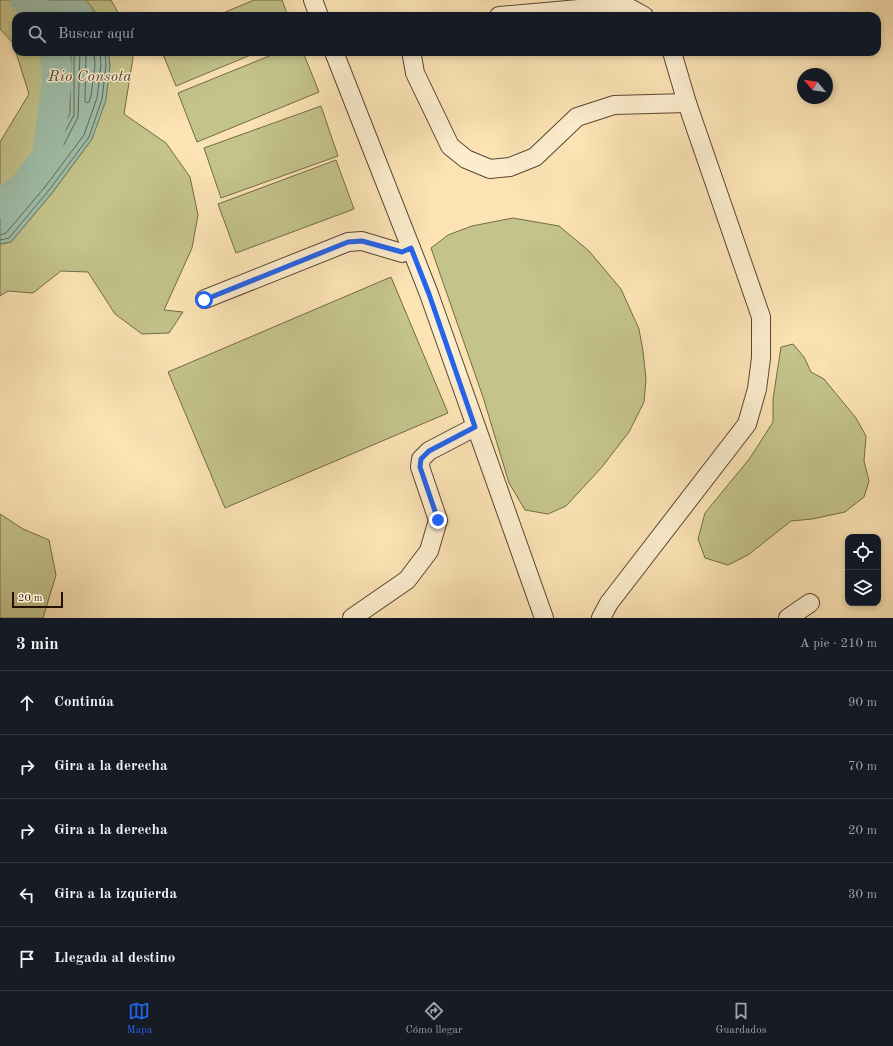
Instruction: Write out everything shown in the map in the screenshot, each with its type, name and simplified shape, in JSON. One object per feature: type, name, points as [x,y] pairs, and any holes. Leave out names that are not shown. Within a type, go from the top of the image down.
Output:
[{"type":"lane","points":[[313,0],[318,12]]},
{"type":"lane","points":[[549,12],[624,6],[636,12]]},
{"type":"lane","points":[[336,56],[429,294],[544,618]]},
{"type":"lane","points":[[412,56],[415,73],[450,146],[466,159],[490,169],[510,168],[535,157],[577,117],[614,105],[687,102]]},
{"type":"lane","points":[[601,618],[609,603],[748,424],[757,389],[761,358],[761,317],[687,102],[673,56]]},
{"type":"lane","points":[[204,300],[348,242],[362,241],[402,252],[411,248]]},
{"type":"lane","points":[[352,618],[407,580],[429,551],[438,520],[420,467],[421,459],[429,451],[475,427]]},
{"type":"lane","points":[[788,618],[810,602]]},
{"type":"green space","points":[[0,0],[37,0],[48,12],[12,12],[12,42],[0,29]]},
{"type":"green space","points":[[85,0],[111,0],[118,12],[95,12]]},
{"type":"green space","points":[[254,0],[282,0],[286,12],[226,12]]},
{"type":"green space","points":[[17,56],[71,56],[70,113],[47,157],[21,190],[0,205],[0,142],[29,94]]},
{"type":"green space","points":[[109,56],[133,56],[124,114],[166,143],[190,177],[198,215],[192,248],[164,310],[183,312],[169,333],[142,334],[115,314],[88,272],[61,271],[33,293],[8,291],[0,296],[0,244],[11,242],[52,193],[92,139],[110,65]]},
{"type":"green space","points":[[164,56],[248,56],[176,86]]},
{"type":"green space","points":[[269,56],[305,56],[319,92],[197,142],[178,93]]},
{"type":"green space","points":[[321,106],[338,156],[221,198],[204,148]]},
{"type":"green space","points":[[336,160],[354,209],[236,253],[218,204]]},
{"type":"green space","points":[[513,218],[559,226],[589,251],[621,289],[639,329],[643,351],[646,379],[644,402],[629,432],[602,467],[566,506],[548,514],[525,510],[509,483],[483,397],[431,248],[448,235],[472,226]]},
{"type":"green space","points":[[391,277],[448,413],[225,508],[168,372]]},
{"type":"green space","points":[[793,344],[804,357],[811,372],[824,379],[856,418],[866,436],[864,461],[869,481],[864,497],[845,512],[812,519],[791,521],[748,555],[728,565],[705,558],[698,539],[705,513],[750,458],[773,422],[773,399],[781,347]]},
{"type":"green space","points":[[0,514],[23,529],[49,540],[56,575],[43,618],[0,618]]},
{"type":"water","points":[[37,0],[85,0],[95,12],[48,12]]},
{"type":"water","name":"Rio Consota","points":[[71,56],[109,56],[110,65],[106,100],[92,139],[52,193],[11,242],[0,244],[0,205],[21,190],[47,157],[70,113]]},
{"type":"waterway","points":[[25,0],[38,12]]},
{"type":"waterway","points":[[0,203],[21,190],[47,157],[57,80],[55,56]]},
{"type":"route","points":[[204,300],[348,242],[362,241],[402,252],[411,248],[429,294],[475,427],[429,451],[421,459],[420,467],[438,520]]}]
